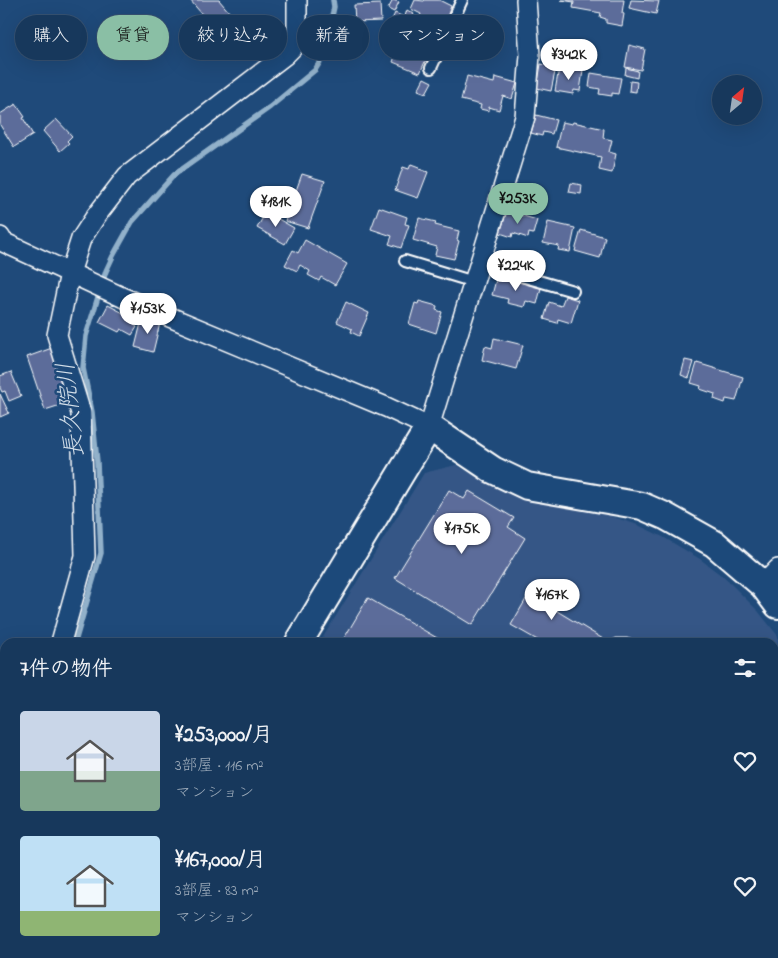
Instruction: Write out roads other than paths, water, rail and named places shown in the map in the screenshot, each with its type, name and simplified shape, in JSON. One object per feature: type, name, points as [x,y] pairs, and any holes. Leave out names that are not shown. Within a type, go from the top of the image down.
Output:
[{"type":"street","points":[[62,638],[85,556],[81,413],[57,335],[70,273],[81,239],[127,176],[286,55],[293,47],[298,35],[297,0]]},
{"type":"street","points":[[301,638],[429,427],[525,117],[530,55],[526,0]]},
{"type":"street","points":[[1,241],[124,298],[386,407],[429,427],[493,470],[527,486],[642,506],[665,516],[715,544],[773,587]]},
{"type":"lane","points":[[431,68],[462,0]]},
{"type":"lane","points":[[405,261],[474,282]]},
{"type":"lane","points":[[480,264],[573,291]]},
{"type":"waterway","name":"長久院川","points":[[76,638],[101,553],[97,462],[92,412],[83,368],[86,336],[106,271],[132,222],[174,175],[270,107],[315,70],[323,57],[334,7],[333,0]]}]
